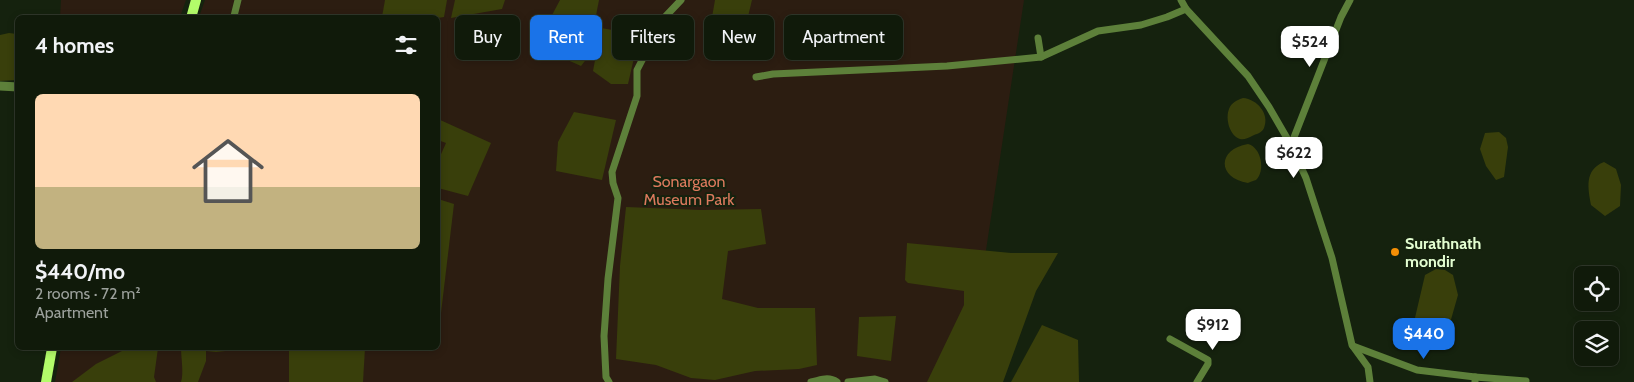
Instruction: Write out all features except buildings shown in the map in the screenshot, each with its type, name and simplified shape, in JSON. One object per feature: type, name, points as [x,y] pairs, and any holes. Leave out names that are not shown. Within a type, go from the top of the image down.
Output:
[{"type":"main road","points":[[192,15],[196,0]]},
{"type":"main road","points":[[46,382],[52,350]]},
{"type":"street","points":[[234,15],[238,0]]},
{"type":"street","points":[[609,382],[606,377],[604,336],[608,280],[618,198],[612,172],[637,96],[637,70],[664,18],[681,0]]},
{"type":"street","points":[[1181,0],[1186,9],[1248,76],[1269,106],[1291,145],[1306,178],[1332,258],[1352,345],[1368,367],[1370,382]]},
{"type":"street","points":[[1291,145],[1341,17],[1350,0]]},
{"type":"street","points":[[756,77],[773,74],[948,66],[1041,57],[1098,31],[1141,25],[1186,9]]},
{"type":"street","points":[[1038,38],[1041,57]]},
{"type":"street","points":[[0,86],[15,87]]},
{"type":"street","points":[[1170,338],[1208,360],[1208,364],[1197,382]]},
{"type":"street","points":[[1352,345],[1417,370],[1475,379],[1526,380]]},
{"type":"street","points":[[811,382],[826,378],[837,382]]},
{"type":"street","points":[[848,382],[875,379],[885,382]]},
{"type":"green space","points":[[61,0],[186,0],[181,15],[60,15]]},
{"type":"green space","name":"Sonargaon Museum Park","points":[[205,0],[1024,0],[966,382],[55,382],[61,350],[440,350],[440,15],[200,15]]},
{"type":"shaded area","points":[[385,0],[447,0],[444,17],[440,18],[440,15],[382,15]]},
{"type":"shaded area","points":[[455,0],[505,0],[502,9],[468,15],[455,15],[455,17],[451,18]]},
{"type":"shaded area","points":[[560,0],[599,0],[596,15],[552,15]]},
{"type":"shaded area","points":[[715,0],[752,0],[748,15],[712,15]]},
{"type":"shaded area","points":[[602,28],[612,30],[612,60],[634,60],[628,84],[611,84],[593,71],[595,60],[602,60]]},
{"type":"shaded area","points":[[15,34],[15,80],[0,81],[0,35]]},
{"type":"shaded area","points":[[568,60],[586,60],[581,66]]},
{"type":"shaded area","points":[[1243,98],[1253,101],[1261,108],[1264,113],[1265,123],[1263,130],[1242,139],[1236,137],[1231,131],[1228,113],[1231,105]]},
{"type":"shaded area","points":[[574,112],[616,120],[602,180],[556,171],[558,142]]},
{"type":"shaded area","points":[[440,120],[491,143],[468,196],[440,189],[440,156],[446,143],[440,141]]},
{"type":"shaded area","points":[[1499,132],[1506,138],[1508,147],[1504,177],[1496,180],[1486,166],[1480,149],[1485,133]]},
{"type":"shaded area","points":[[1248,144],[1259,154],[1261,171],[1256,180],[1248,183],[1231,176],[1226,170],[1225,164],[1226,157],[1231,152],[1238,147]]},
{"type":"shaded area","points":[[1604,162],[1616,169],[1621,185],[1620,206],[1605,216],[1591,205],[1589,192],[1590,175],[1598,165]]},
{"type":"shaded area","points":[[440,200],[454,204],[440,321]]},
{"type":"shaded area","points":[[626,207],[701,210],[761,209],[766,244],[728,251],[722,299],[758,308],[815,308],[817,365],[799,369],[755,371],[715,380],[691,378],[656,365],[616,359],[620,266]]},
{"type":"shaded area","points":[[907,243],[1011,253],[1058,253],[1036,291],[1003,382],[927,382],[964,305],[964,291],[908,283],[905,280]]},
{"type":"shaded area","points":[[1436,269],[1445,270],[1453,275],[1458,295],[1448,330],[1414,322],[1425,275]]},
{"type":"shaded area","points":[[896,316],[891,361],[857,356],[859,317]]},
{"type":"shaded area","points":[[1042,325],[1078,340],[1079,382],[1011,382]]},
{"type":"shaded area","points":[[124,350],[158,350],[154,377],[156,382],[72,382],[96,364]]},
{"type":"shaded area","points":[[181,350],[235,350],[206,351],[206,361],[198,382],[181,382]]},
{"type":"shaded area","points":[[289,350],[365,350],[363,382],[289,382]]},
{"type":"place","name":"Surathnath mondir","points":[[1395,252]]}]
